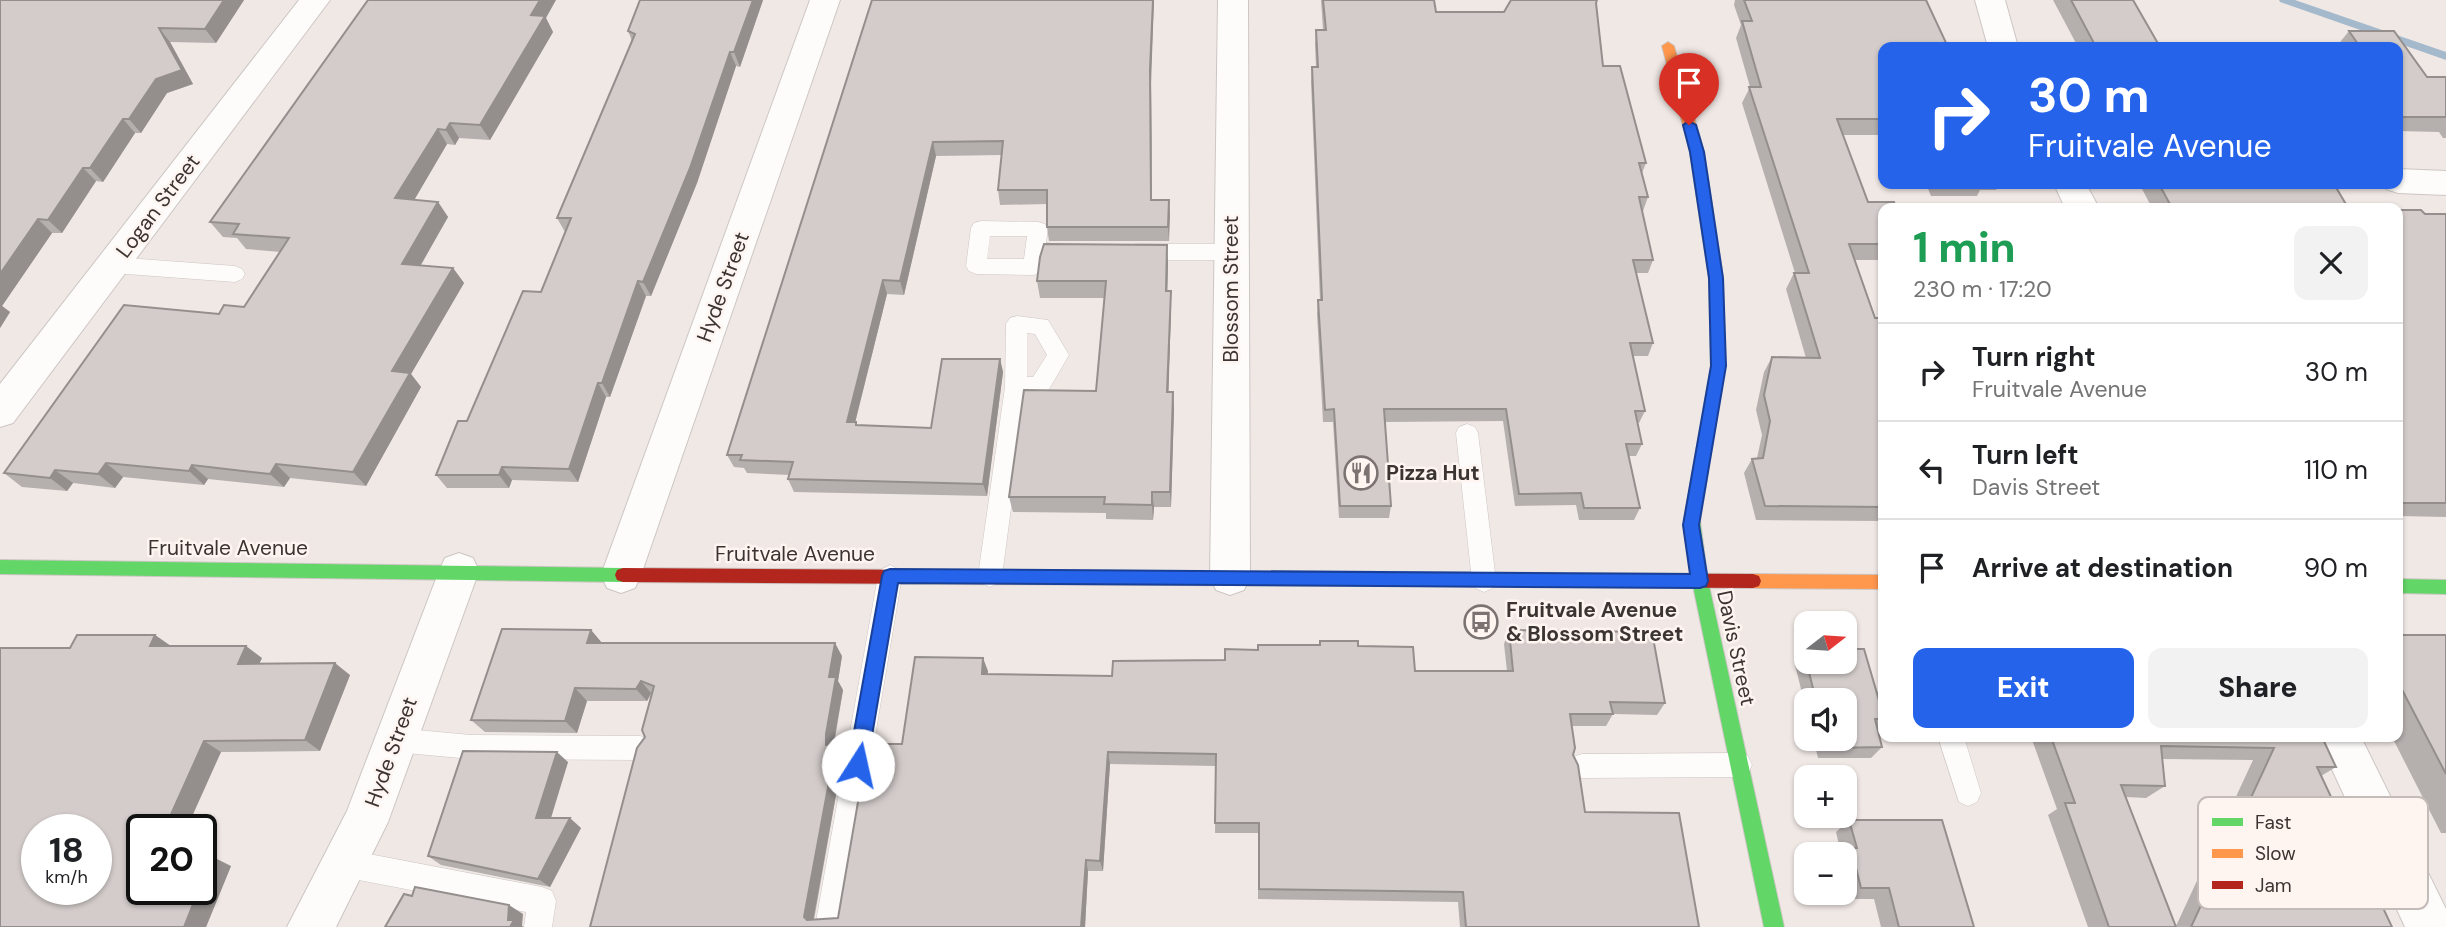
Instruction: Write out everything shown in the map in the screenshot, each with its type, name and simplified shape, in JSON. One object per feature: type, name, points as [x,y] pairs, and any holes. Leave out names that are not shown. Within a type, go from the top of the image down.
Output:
[{"type":"main road","name":"Davis Street","points":[[1668,46],[1697,152],[1716,278],[1718,366],[1691,525],[1700,581],[1774,927]]},
{"type":"main road","name":"Fruitvale Avenue","points":[[0,567],[621,575],[1878,582]]},
{"type":"main road","points":[[2403,586],[2446,587]]},
{"type":"street","name":"Logan Street","points":[[0,412],[315,0]]},
{"type":"street","name":"Hyde Street","points":[[621,575],[825,0]]},
{"type":"street","name":"Blossom Street","points":[[1230,578],[1233,0]]},
{"type":"street","points":[[1990,0],[2002,42]]},
{"type":"street","points":[[2403,181],[2446,183]]},
{"type":"street","name":"Hyde Street","points":[[311,927],[365,822],[459,571]]},
{"type":"street","points":[[2341,742],[2368,797]]},
{"type":"street","points":[[2421,909],[2430,927]]},
{"type":"lane","points":[[1035,251],[1087,251]]},
{"type":"lane","points":[[1114,251],[1231,252]]},
{"type":"lane","points":[[113,265],[235,274]]},
{"type":"lane","points":[[990,576],[1016,387]]},
{"type":"lane","points":[[1467,433],[1485,581]]},
{"type":"lane","points":[[830,927],[890,576]]},
{"type":"lane","points":[[395,740],[471,747],[639,748]]},
{"type":"lane","points":[[1953,742],[1968,793]]},
{"type":"lane","points":[[1582,766],[1739,765]]},
{"type":"lane","points":[[344,863],[542,901],[538,927]]},
{"type":"building","points":[[0,0],[224,0],[205,29],[159,28],[182,70],[156,79],[129,119],[123,119],[90,168],[83,168],[48,220],[38,219],[0,274]]},
{"type":"building","points":[[368,0],[540,0],[531,15],[545,16],[480,125],[450,123],[446,130],[438,129],[395,198],[438,202],[402,264],[453,268],[392,371],[410,373],[353,472],[276,464],[270,474],[192,465],[189,471],[106,463],[98,474],[55,470],[50,478],[4,473],[124,305],[219,314],[224,305],[244,307],[289,238],[233,234],[239,224],[210,222]]},
{"type":"building","points":[[640,0],[753,0],[734,52],[730,52],[690,168],[643,282],[638,281],[602,383],[598,383],[569,469],[502,467],[499,475],[436,475],[458,421],[467,421],[523,291],[541,292],[571,218],[557,218],[635,34],[628,31]]},
{"type":"building","points":[[872,0],[1153,0],[1150,69],[1151,200],[1169,200],[1168,227],[1047,227],[1047,190],[998,190],[1003,141],[933,142],[900,281],[883,280],[847,422],[856,422],[856,425],[931,428],[942,359],[1000,359],[983,484],[788,479],[793,462],[740,460],[742,455],[727,455]]},
{"type":"building","points":[[1323,0],[1434,0],[1436,12],[1504,12],[1511,0],[1597,0],[1603,66],[1620,66],[1646,163],[1639,163],[1648,197],[1639,197],[1653,260],[1633,260],[1653,343],[1630,343],[1645,411],[1635,411],[1642,444],[1626,444],[1640,508],[1584,508],[1581,493],[1519,494],[1506,409],[1384,409],[1391,506],[1340,506],[1334,409],[1325,410],[1318,300],[1322,300],[1312,67],[1318,67],[1316,30],[1326,30]]},
{"type":"building","points":[[1744,0],[1926,0],[1946,42],[1878,42],[1878,119],[1837,119],[1868,202],[1894,203],[1878,203],[1878,244],[1849,244],[1875,318],[1878,318],[1878,507],[1765,506],[1752,459],[1763,458],[1770,421],[1764,395],[1772,357],[1820,358],[1794,273],[1809,273],[1749,87],[1761,87],[1742,21],[1752,21]]},
{"type":"building","points":[[2071,0],[2133,0],[2157,42],[2093,42]]},
{"type":"building","points":[[2349,31],[2394,31],[2402,42],[2357,42]]},
{"type":"building","points":[[2403,44],[2427,77],[2446,77],[2446,117],[2403,117]]},
{"type":"building","points":[[2162,189],[2337,189],[2345,203],[2169,203]]},
{"type":"building","points":[[2403,210],[2446,214],[2446,503],[2403,503]]},
{"type":"building","points":[[1044,244],[1167,245],[1166,291],[1171,291],[1167,392],[1173,392],[1170,492],[1152,492],[1152,505],[1104,504],[1105,497],[1009,497],[1024,390],[1096,391],[1106,281],[1037,281]]},
{"type":"building","points":[[502,629],[591,630],[587,643],[835,643],[829,677],[836,677],[826,745],[836,744],[804,917],[807,920],[838,918],[868,744],[902,744],[915,657],[983,658],[982,674],[1112,676],[1113,661],[1225,660],[1225,649],[1258,650],[1258,645],[1320,645],[1320,641],[1358,641],[1358,646],[1413,647],[1415,671],[1513,671],[1509,630],[1652,632],[1665,703],[1610,702],[1613,714],[1570,714],[1575,748],[1573,755],[1578,765],[1585,812],[1679,813],[1699,927],[1466,927],[1463,892],[1259,889],[1259,823],[1215,823],[1216,754],[1108,752],[1100,861],[1086,860],[1081,927],[590,927],[637,748],[645,737],[642,730],[654,686],[641,681],[636,689],[575,688],[565,721],[471,720]]},
{"type":"building","points":[[77,635],[155,635],[150,646],[246,646],[238,664],[335,663],[305,740],[204,741],[171,814],[126,814],[126,905],[193,905],[184,927],[0,927],[0,648],[70,648]]},
{"type":"building","points":[[2403,635],[2446,635],[2446,774],[2403,692]]},
{"type":"building","points":[[1857,649],[1864,649],[1878,697],[1878,719],[1875,719],[1878,742],[1881,742],[1882,747],[1857,747],[1857,688],[1813,688],[1809,674],[1857,674]]},
{"type":"building","points":[[2053,742],[2324,742],[2336,767],[2317,767],[2331,797],[2251,797],[2274,748],[2161,746],[2165,786],[2121,785],[2176,927],[2109,927],[2065,803],[2075,803]]},
{"type":"building","points":[[463,751],[557,752],[536,818],[570,818],[538,879],[428,856]]},
{"type":"building","points":[[1857,820],[1942,820],[1974,927],[1899,927],[1889,888],[1861,888],[1851,828],[1857,828]]},
{"type":"building","points":[[415,887],[509,905],[508,920],[514,920],[510,927],[385,927],[404,894],[412,896]]},
{"type":"building","points":[[2199,909],[2384,909],[2392,927],[2191,927]]},
{"type":"waterway","points":[[2284,0],[2446,56]]},
{"type":"traffic: fast","points":[[1692,521],[1700,581],[1774,927]]},
{"type":"traffic: fast","points":[[0,567],[623,575]]},
{"type":"traffic: fast","points":[[2403,586],[2446,587]]},
{"type":"traffic: slow","points":[[1668,46],[1697,152],[1716,278],[1718,366],[1692,521]]},
{"type":"traffic: slow","points":[[940,577],[1415,579]]},
{"type":"traffic: slow","points":[[1753,581],[1878,582]]},
{"type":"traffic: jam","points":[[623,575],[940,577]]},
{"type":"traffic: jam","points":[[1415,579],[1753,581]]},
{"type":"place","name":"Pizza Hut","points":[[1361,473]]},
{"type":"place","name":"Fruitvale Avenue & Blossom Street","points":[[1481,622]]},
{"type":"route","points":[[858,765],[890,576],[1700,581],[1691,525],[1718,366],[1716,278],[1697,152],[1689,125]]}]
